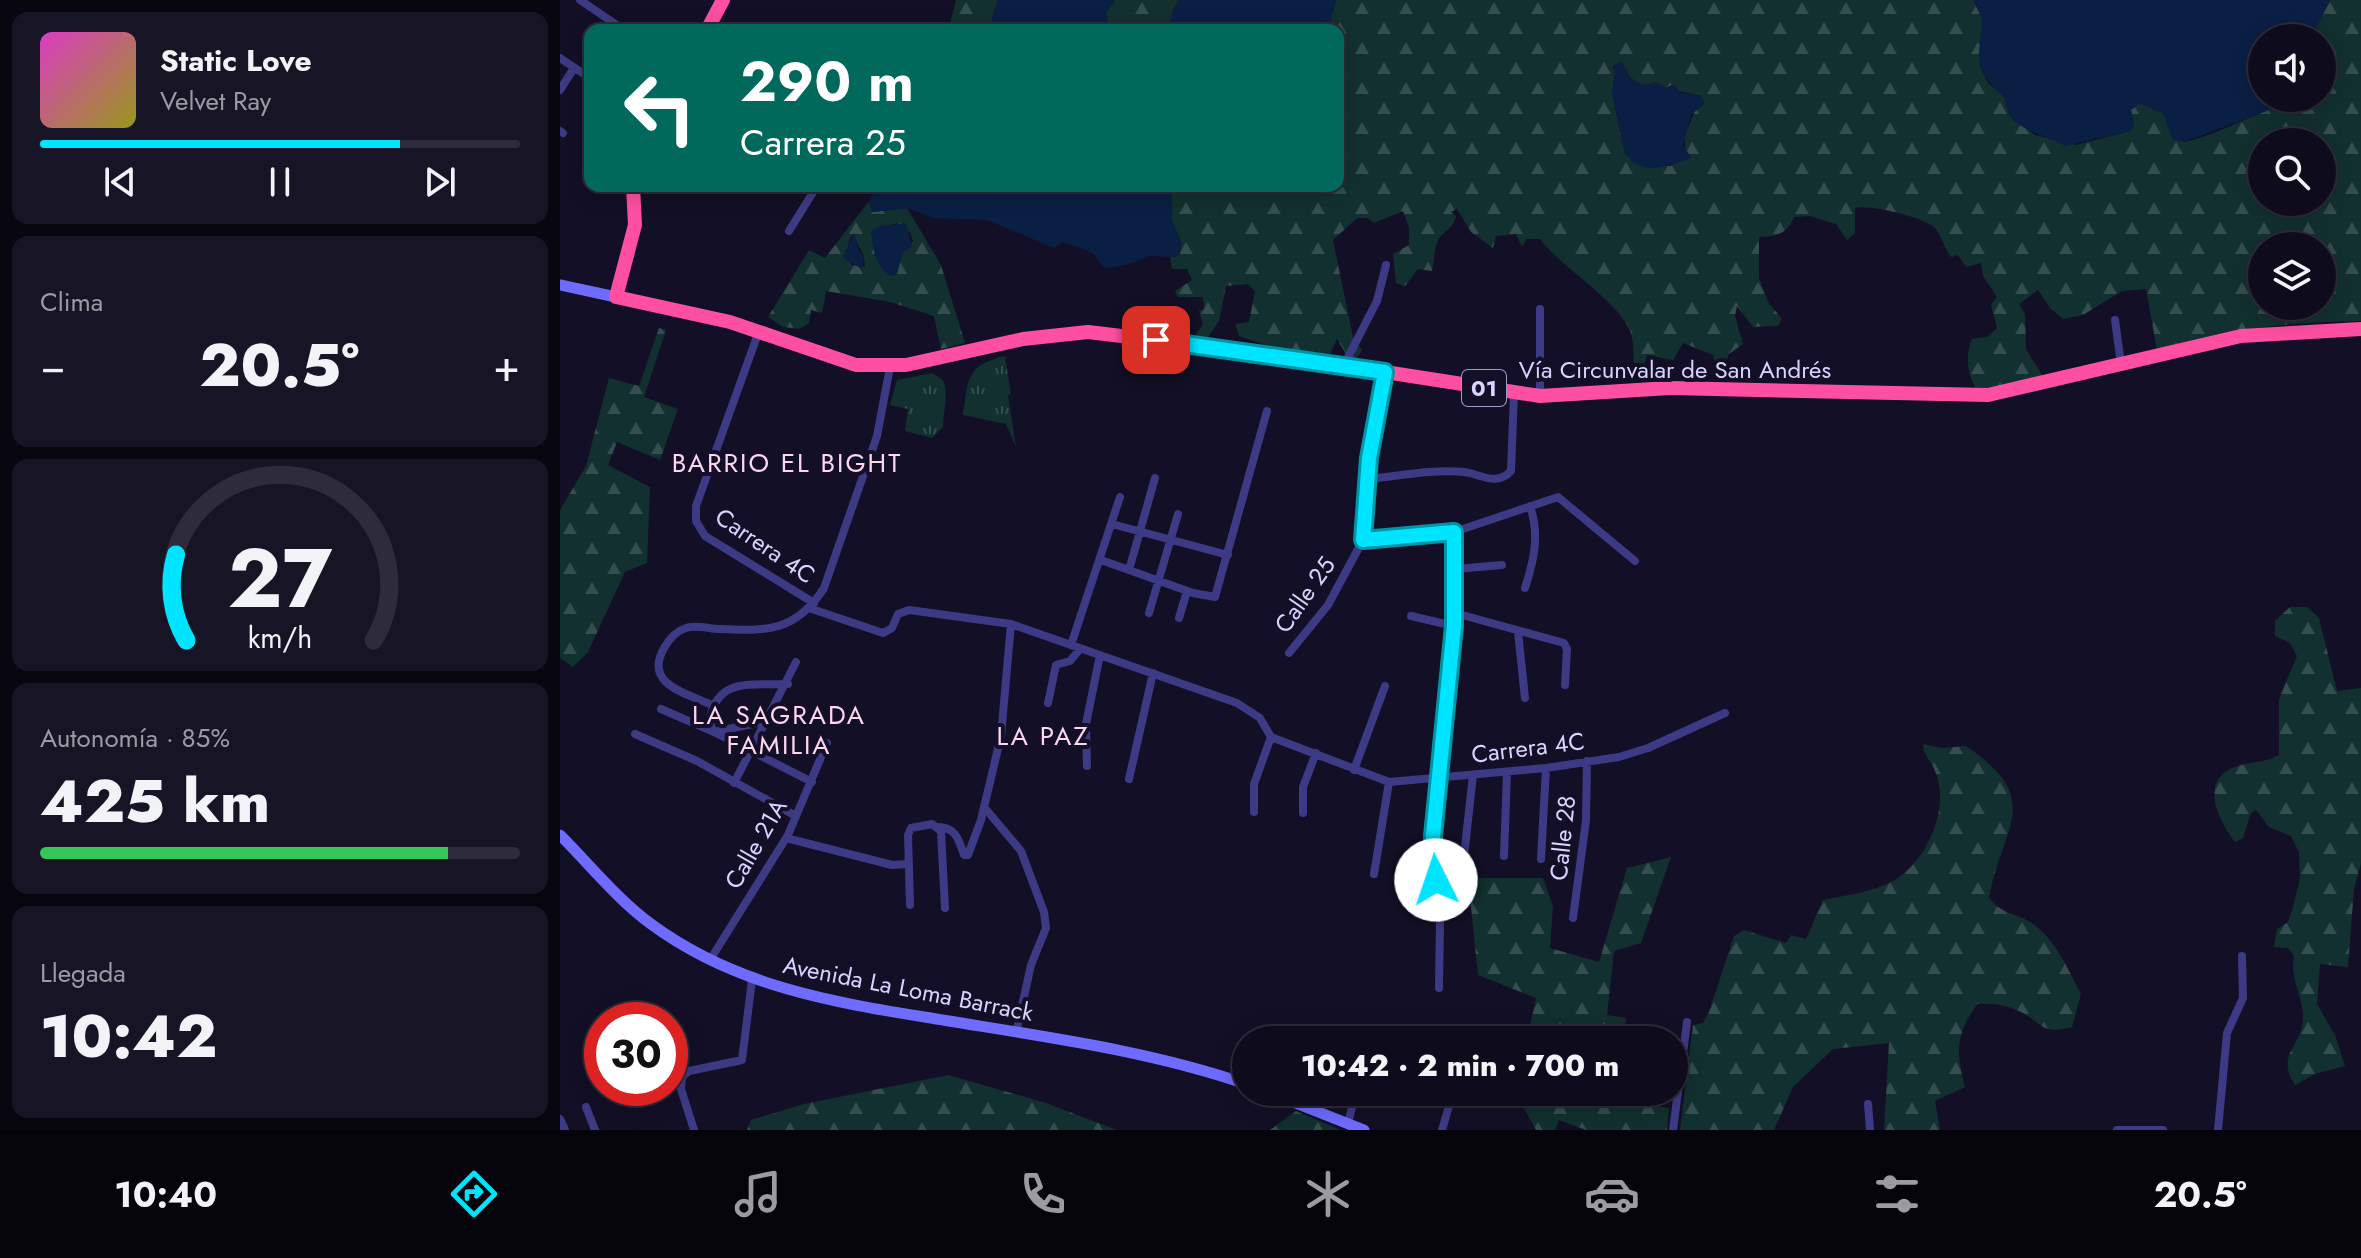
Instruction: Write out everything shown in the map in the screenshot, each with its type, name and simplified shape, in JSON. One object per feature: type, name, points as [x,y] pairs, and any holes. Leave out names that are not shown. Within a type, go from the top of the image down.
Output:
[{"type":"highway","points":[[710,24],[722,2]]},
{"type":"highway","points":[[616,297],[635,225],[633,192]]},
{"type":"highway","name":"Vía Circunvalar de San Andrés","points":[[616,297],[759,331],[856,365],[890,367],[1023,339],[1088,332],[1344,365],[1540,396],[1670,388],[1988,395],[2241,336],[2361,329]]},
{"type":"main road","points":[[560,285],[616,297]]},
{"type":"main road","name":"Avenida La Loma Barrack","points":[[560,835],[648,922],[710,960],[752,980],[821,1000],[1159,1057],[1232,1080]]},
{"type":"main road","points":[[1304,1106],[1364,1130]]},
{"type":"street","points":[[580,0],[615,24]]},
{"type":"street","points":[[560,58],[584,74]]},
{"type":"street","points":[[560,90],[574,68]]},
{"type":"street","points":[[789,231],[813,192]]},
{"type":"street","points":[[1344,365],[1377,301],[1386,265]]},
{"type":"street","points":[[1540,309],[1540,396]]},
{"type":"street","points":[[2115,320],[2121,364]]},
{"type":"street","name":"Carrera 4C","points":[[759,331],[696,506],[696,521],[705,536],[812,606],[883,633],[892,628],[898,614],[909,610],[1011,624]]},
{"type":"street","points":[[714,706],[664,682],[656,666],[669,639],[692,627],[765,631],[791,622],[812,606],[824,588],[877,436],[890,367]]},
{"type":"street","name":"Calle 25","points":[[1289,653],[1328,605],[1363,540],[1385,372]]},
{"type":"street","points":[[1369,479],[1455,472],[1492,480],[1503,478],[1511,471],[1514,393]]},
{"type":"street","points":[[1101,560],[1187,591],[1215,597],[1267,411]]},
{"type":"street","points":[[1129,570],[1155,478]]},
{"type":"street","points":[[1048,703],[1056,665],[1070,661],[1076,647],[1120,497]]},
{"type":"street","points":[[1363,540],[1454,532],[1552,497],[1563,499],[1595,531],[1635,561]]},
{"type":"street","points":[[1525,588],[1535,550],[1530,506]]},
{"type":"street","points":[[1149,613],[1178,514]]},
{"type":"street","points":[[1112,524],[1228,555]]},
{"type":"street","points":[[1439,988],[1440,922],[1434,860],[1438,777],[1455,613],[1454,532]]},
{"type":"street","points":[[1456,569],[1502,565]]},
{"type":"street","points":[[1179,618],[1187,591]]},
{"type":"street","points":[[1455,613],[1566,644],[1565,685]]},
{"type":"street","points":[[1411,616],[1454,626]]},
{"type":"street","points":[[910,905],[907,864],[911,828],[932,824],[952,830],[961,841],[964,855],[968,855],[984,807],[1004,718],[1011,624],[1237,703],[1260,718],[1271,737],[1254,784],[1254,812]]},
{"type":"street","points":[[1518,632],[1525,698]]},
{"type":"street","points":[[1087,766],[1086,724],[1100,655]]},
{"type":"street","points":[[734,783],[788,684],[796,662]]},
{"type":"street","points":[[1129,779],[1153,673]]},
{"type":"street","points":[[714,732],[709,722],[714,706],[727,688],[788,684]]},
{"type":"street","points":[[1354,770],[1385,686]]},
{"type":"street","points":[[661,709],[812,782]]},
{"type":"street","name":"Carrera 4C","points":[[1271,737],[1389,782],[1546,768],[1587,761],[1648,748],[1725,713]]},
{"type":"street","points":[[714,732],[767,721]]},
{"type":"street","points":[[635,734],[697,761],[796,816]]},
{"type":"street","name":"Calle 21A","points":[[710,960],[786,838],[827,743]]},
{"type":"street","points":[[1303,813],[1303,787],[1316,753]]},
{"type":"street","name":"Calle 28","points":[[1573,918],[1586,820],[1587,761]]},
{"type":"street","points":[[1541,859],[1546,768]]},
{"type":"street","points":[[1504,856],[1507,772]]},
{"type":"street","points":[[1434,860],[1464,856],[1473,775]]},
{"type":"street","points":[[1374,874],[1389,782]]},
{"type":"street","points":[[984,807],[1021,851],[1044,912],[1046,928],[1031,965],[1016,1033]]},
{"type":"street","points":[[939,827],[945,908]]},
{"type":"street","points":[[786,838],[892,865],[907,864]]},
{"type":"street","points":[[2218,1130],[2227,1033],[2243,998],[2242,956]]},
{"type":"street","points":[[694,1130],[681,1089],[682,1077],[689,1071],[742,1060],[752,980]]},
{"type":"street","points":[[1673,1130],[1687,1022]]},
{"type":"street","points":[[1868,1104],[1870,1130]]},
{"type":"street","points":[[1348,1123],[1352,1106]]},
{"type":"street","points":[[1442,1130],[1449,1106]]},
{"type":"street","points":[[586,1107],[595,1130]]},
{"type":"street","points":[[560,1119],[565,1130]]},
{"type":"street","points":[[2117,1130],[2163,1130]]},
{"type":"green space","points":[[956,0],[998,0],[991,24],[950,24]]},
{"type":"green space","points":[[1115,0],[1179,0],[1173,10],[1171,24],[1108,24],[1106,12]]},
{"type":"green space","points":[[1336,0],[1973,0],[1985,24],[1980,66],[1988,83],[2004,96],[2012,119],[2035,135],[2076,145],[2130,131],[2134,125],[2131,110],[2140,103],[2163,113],[2184,142],[2262,112],[2336,112],[2336,24],[2318,24],[2330,0],[2361,0],[2361,321],[2258,328],[2157,350],[2146,289],[2122,291],[2083,315],[2063,319],[2051,309],[2038,290],[2019,304],[2025,314],[2026,349],[2044,378],[1977,390],[1968,365],[1970,345],[1972,339],[1987,337],[1997,328],[1991,305],[1997,297],[1983,276],[1981,263],[1966,267],[1958,255],[1951,257],[1930,224],[1897,213],[1862,207],[1855,208],[1855,233],[1847,240],[1836,224],[1809,216],[1794,217],[1780,233],[1759,237],[1759,278],[1768,302],[1782,319],[1778,326],[1753,327],[1737,306],[1735,316],[1743,344],[1729,354],[1724,366],[1716,367],[1713,355],[1683,343],[1673,360],[1647,355],[1645,363],[1655,371],[1659,384],[1647,385],[1645,367],[1634,365],[1629,328],[1599,293],[1540,239],[1527,239],[1522,247],[1516,234],[1496,236],[1493,248],[1471,232],[1457,209],[1451,212],[1456,216],[1453,223],[1438,241],[1432,271],[1418,269],[1405,286],[1396,283],[1393,254],[1409,245],[1409,227],[1403,211],[1374,223],[1367,218],[1357,218],[1333,240],[1353,337],[1362,350],[1355,361],[1349,359],[1337,339],[1330,354],[1271,347],[1239,336],[1235,324],[1249,322],[1255,291],[1248,284],[1226,286],[1219,321],[1204,343],[1197,341],[1195,336],[1203,324],[1199,311],[1204,309],[1203,297],[1178,297],[1175,291],[1192,280],[1187,269],[1172,269],[1170,257],[1180,254],[1181,241],[1172,221],[1172,192],[1344,192],[1344,24],[1330,24]],"holes":[[[1626,68],[1629,77],[1642,85],[1656,83],[1666,88],[1672,85],[1678,91],[1701,96],[1685,135],[1685,152],[1671,166],[1641,165],[1625,154],[1612,93],[1615,73]]]},
{"type":"green space","points":[[869,201],[872,212],[907,208],[941,265],[965,343],[941,349],[934,316],[890,302],[826,291],[822,313],[811,310],[809,323],[800,329],[783,327],[768,317],[809,250],[825,258]],"holes":[[[897,223],[910,232],[913,241],[900,256],[897,274],[875,256],[871,231]],[[853,234],[864,257],[865,267],[852,265],[849,258],[848,246]]]},
{"type":"green space","points":[[659,328],[666,330],[644,397],[678,409],[660,460],[617,442],[608,465],[650,487],[647,563],[625,572],[588,652],[573,667],[560,658],[560,510],[586,466],[609,378],[639,386]]},
{"type":"green space","points":[[1005,356],[1016,447],[1006,424],[963,415],[971,375],[983,364]]},
{"type":"green space","points":[[932,373],[943,380],[946,397],[943,427],[932,438],[905,431],[908,409],[890,405],[897,380]]},
{"type":"green space","points":[[2290,607],[2307,607],[2319,618],[2337,691],[2361,688],[2361,863],[2354,889],[2348,967],[2320,964],[2317,1004],[2335,1035],[2345,1066],[2315,1074],[2295,1085],[2288,1058],[2302,1028],[2303,1011],[2293,972],[2294,956],[2288,948],[2274,947],[2277,929],[2288,922],[2292,910],[2300,879],[2299,852],[2291,836],[2269,827],[2256,810],[2251,813],[2243,838],[2235,842],[2219,815],[2214,794],[2221,776],[2230,769],[2279,755],[2279,699],[2297,656],[2290,643],[2275,636],[2275,621]]},
{"type":"green space","points":[[1923,744],[1942,748],[1966,746],[2005,782],[2012,798],[2012,814],[1989,897],[2003,910],[2039,929],[2060,955],[2081,994],[2072,1027],[2048,1029],[2010,1008],[1977,1004],[1959,1044],[1965,1087],[1935,1101],[1940,1130],[1884,1130],[1889,1043],[1833,1049],[1793,1087],[1774,1130],[1680,1130],[1683,1106],[1688,1106],[1688,1065],[1693,1025],[1703,1023],[1709,1012],[1734,936],[1744,930],[1786,943],[1791,935],[1806,939],[1823,900],[1878,887],[1907,871],[1926,846],[1938,816],[1939,785]]},
{"type":"green space","points":[[1671,857],[1641,943],[1614,951],[1607,1015],[1626,1018],[1625,1026],[1530,1026],[1536,998],[1478,975],[1468,878],[1543,878],[1553,907],[1550,948],[1599,962],[1627,868]]},
{"type":"green space","points":[[948,1075],[1043,1102],[1117,1130],[747,1130],[751,1120],[804,1104]]},
{"type":"green space","points":[[1523,1106],[1669,1108],[1667,1130],[1586,1130],[1559,1120],[1555,1130],[1536,1130]]},
{"type":"green space","points":[[1296,1111],[1341,1130],[1270,1130]]},
{"type":"water","points":[[998,0],[1115,0],[1106,12],[1108,24],[991,24]]},
{"type":"water","points":[[1179,0],[1336,0],[1330,24],[1171,24],[1173,10]]},
{"type":"water","points":[[1973,0],[2330,0],[2318,24],[2248,24],[2248,112],[2264,112],[2184,142],[2173,140],[2163,113],[2140,103],[2131,110],[2134,125],[2130,131],[2065,146],[2023,127],[2009,115],[2004,97],[1989,82],[1981,66],[1982,20]]},
{"type":"water","points":[[1622,61],[1629,77],[1642,85],[1656,82],[1666,88],[1676,85],[1678,92],[1700,96],[1705,103],[1691,115],[1683,146],[1692,158],[1649,168],[1625,154],[1612,93],[1615,73],[1612,66]]},
{"type":"water","points":[[875,192],[1172,192],[1172,221],[1181,241],[1180,252],[1176,257],[1149,256],[1126,265],[1105,268],[1086,250],[1062,242],[1054,248],[987,220],[933,218],[907,208],[872,212],[869,201]]},
{"type":"water","points":[[906,223],[912,247],[903,252],[897,274],[891,276],[878,261],[871,231],[880,226]]},
{"type":"water","points":[[854,233],[859,252],[864,257],[862,269],[843,258]]},
{"type":"district","name":"BARRIO EL BIGHT","points":[[787,463]]},
{"type":"district","name":"LA SAGRADA FAMILIA","points":[[779,730]]},
{"type":"district","name":"LA PAZ","points":[[1043,736]]},
{"type":"route","points":[[1156,340],[1385,372],[1369,458],[1363,540],[1394,540],[1454,532],[1456,569],[1450,688],[1433,836],[1436,880]]}]
